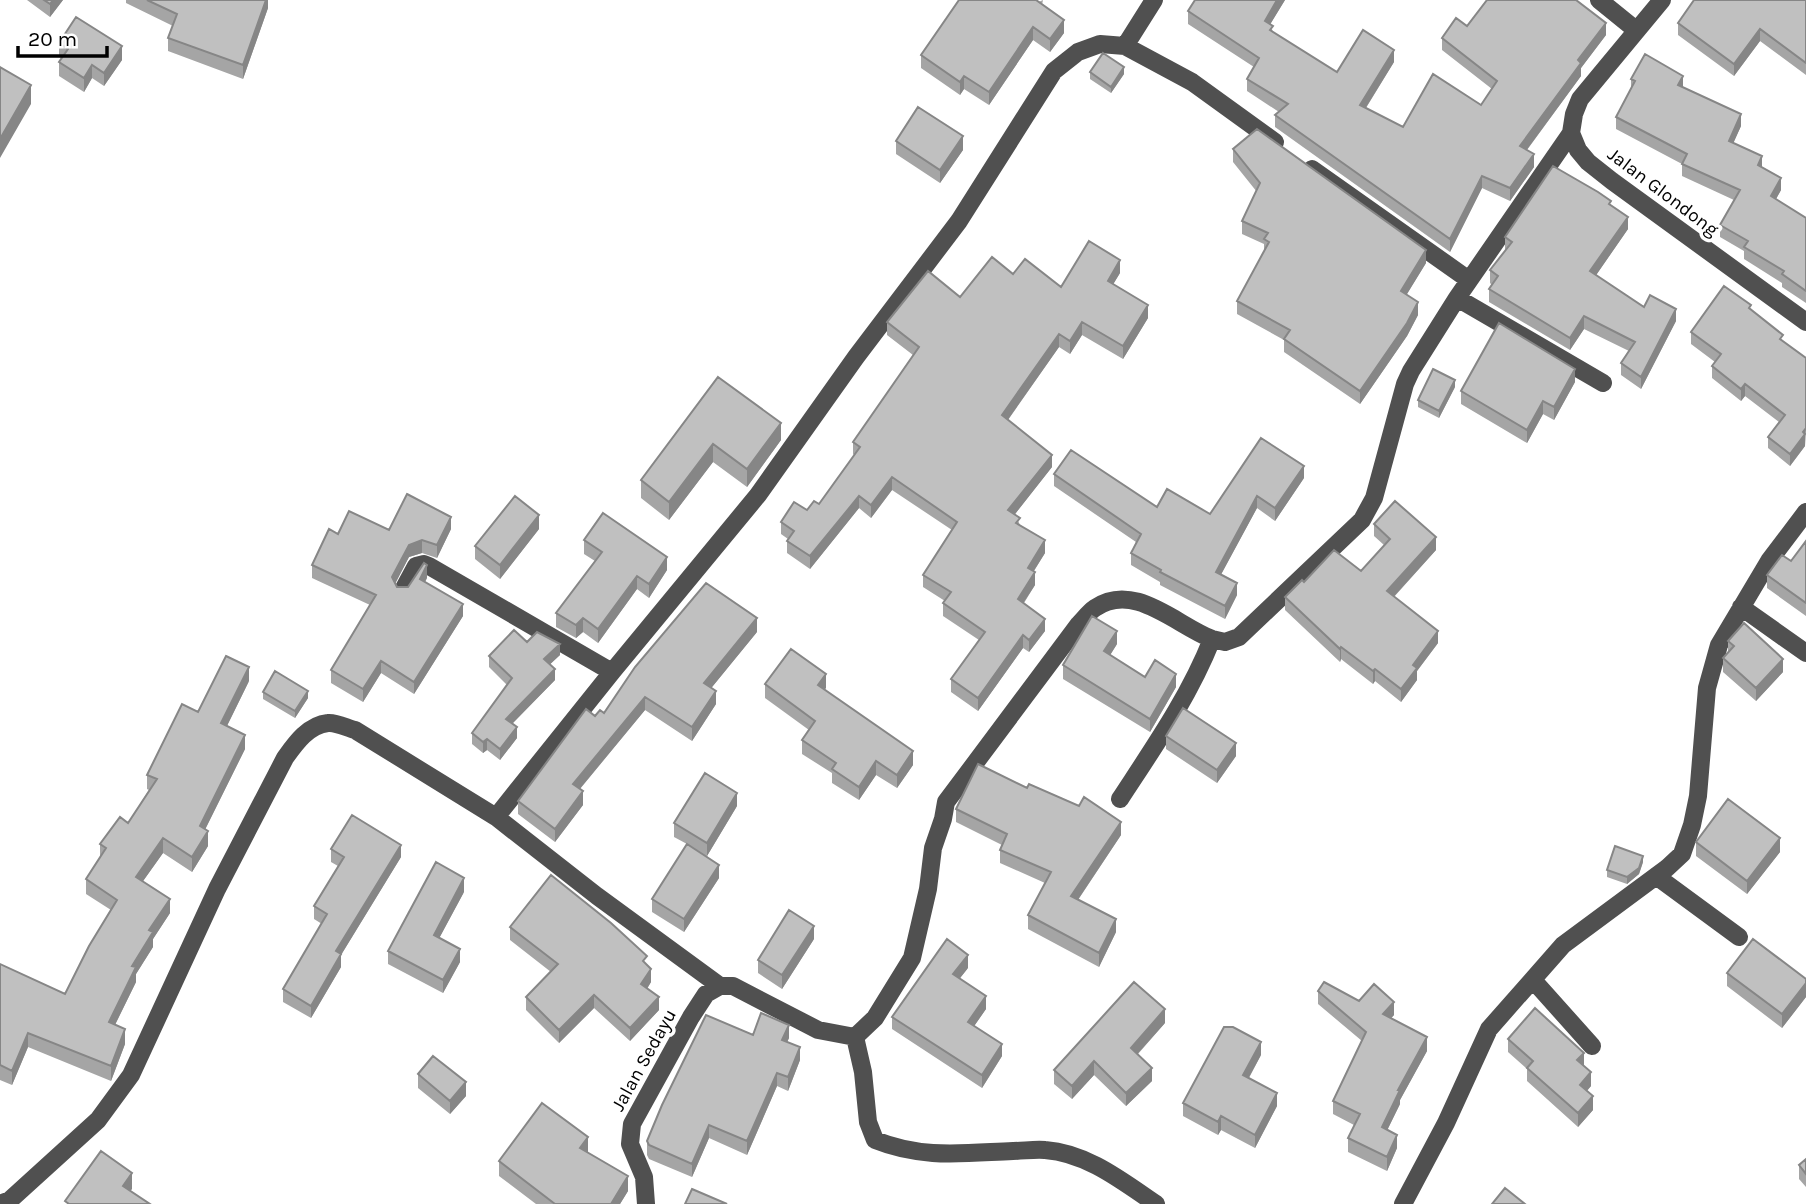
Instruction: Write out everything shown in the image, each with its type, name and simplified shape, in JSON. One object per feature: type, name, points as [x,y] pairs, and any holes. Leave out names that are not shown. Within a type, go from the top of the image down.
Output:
[{"type":"street","points":[[1125,46],[1154,0]]},
{"type":"street","points":[[1599,0],[1636,30]]},
{"type":"street","points":[[855,1037],[875,1018],[912,958],[928,889],[933,848],[946,802],[1079,624],[1095,608],[1125,598],[1139,601],[1212,639],[1225,642],[1239,637],[1362,520],[1374,498],[1405,384],[1457,298],[1571,133],[1580,99],[1662,0]]},
{"type":"street","points":[[496,817],[758,495],[856,357],[959,221],[1054,71],[1078,52],[1100,44],[1125,46],[1192,82],[1469,281]]},
{"type":"street","name":"Jalan Glondong","points":[[1571,133],[1578,150],[1588,162],[1806,322]]},
{"type":"street","points":[[1457,298],[1603,383]]},
{"type":"street","points":[[1403,1204],[1446,1124],[1489,1029],[1563,945],[1682,854],[1698,796],[1707,688],[1719,645],[1769,561],[1806,512]]},
{"type":"street","points":[[403,590],[416,566],[425,564],[612,672]]},
{"type":"street","points":[[1741,607],[1806,653]]},
{"type":"street","points":[[1119,799],[1172,719],[1199,671],[1212,639]]},
{"type":"street","points":[[7,1201],[97,1120],[131,1074],[217,888],[285,758],[296,742],[314,727],[330,723],[355,730],[496,817],[597,896],[720,986],[733,986],[745,991],[818,1030],[855,1037]]},
{"type":"street","points":[[1656,876],[1739,937]]},
{"type":"street","points":[[1533,980],[1592,1046]]},
{"type":"street","name":"Jalan Sedayu","points":[[646,1204],[644,1177],[630,1144],[632,1124],[691,1017],[706,994],[720,986]]},
{"type":"street","points":[[855,1037],[863,1072],[868,1122],[875,1140],[898,1150],[924,1154],[1046,1150],[1075,1157],[1103,1169],[1156,1204]]},
{"type":"building","points":[[147,0],[266,0],[243,65],[168,38],[177,14]]},
{"type":"building","points":[[959,0],[1036,0],[1064,20],[1050,39],[1033,27],[989,92],[964,76],[960,82],[921,55]]},
{"type":"building","points":[[1195,0],[1277,0],[1265,21],[1273,26],[1270,30],[1337,72],[1363,30],[1394,50],[1360,105],[1403,127],[1433,74],[1481,105],[1497,81],[1442,38],[1456,18],[1467,26],[1487,0],[1576,0],[1606,23],[1578,60],[1581,63],[1520,146],[1534,154],[1510,188],[1482,176],[1450,239],[1275,115],[1288,104],[1247,79],[1259,58],[1188,11]]},
{"type":"building","points":[[1694,0],[1806,0],[1806,63],[1760,29],[1734,64],[1678,23]]},
{"type":"building","points":[[76,17],[122,46],[104,73],[92,65],[84,78],[59,62],[68,49],[59,43]]},
{"type":"building","points":[[1103,53],[1124,67],[1111,87],[1090,72]]},
{"type":"building","points":[[1645,54],[1683,76],[1678,85],[1741,114],[1729,141],[1762,156],[1758,165],[1781,178],[1771,196],[1806,218],[1806,291],[1782,274],[1784,271],[1744,247],[1748,241],[1720,225],[1740,190],[1682,164],[1687,154],[1616,117],[1635,81],[1631,79]]},
{"type":"building","points":[[0,67],[31,85],[0,139]]},
{"type":"building","points":[[918,107],[963,136],[940,170],[896,141]]},
{"type":"building","points":[[1257,129],[1426,250],[1401,291],[1418,302],[1407,323],[1360,391],[1284,339],[1290,330],[1237,301],[1269,242],[1264,239],[1268,233],[1242,221],[1260,183],[1233,149]]},
{"type":"building","points":[[1553,166],[1598,192],[1611,201],[1609,204],[1628,217],[1590,271],[1644,307],[1650,295],[1676,309],[1641,377],[1621,363],[1635,342],[1584,316],[1570,338],[1489,289],[1498,276],[1490,270],[1512,242],[1505,237]]},
{"type":"building","points":[[1089,241],[1120,260],[1108,281],[1148,305],[1123,346],[1082,322],[1070,341],[1059,334],[1002,415],[1052,455],[1008,510],[1020,518],[1016,523],[1045,540],[1028,568],[1035,572],[1018,599],[1045,619],[1029,640],[1023,635],[978,698],[951,679],[985,632],[943,603],[951,592],[923,575],[957,522],[892,477],[871,505],[859,496],[810,556],[787,541],[794,531],[781,522],[794,502],[807,510],[814,501],[819,504],[860,447],[853,442],[919,347],[887,322],[928,271],[960,297],[992,257],[1013,274],[1025,259],[1061,287]]},
{"type":"building","points":[[1724,286],[1751,305],[1749,308],[1783,335],[1780,339],[1806,358],[1805,434],[1790,454],[1768,437],[1785,415],[1745,384],[1741,389],[1712,366],[1721,354],[1691,332]]},
{"type":"building","points":[[1499,323],[1575,369],[1554,407],[1543,401],[1527,430],[1461,391]]},
{"type":"building","points":[[1433,369],[1455,380],[1439,411],[1418,400]]},
{"type":"building","points":[[718,377],[781,423],[747,469],[713,444],[669,502],[641,480]]},
{"type":"building","points":[[1261,438],[1304,466],[1275,508],[1257,496],[1216,572],[1237,583],[1225,606],[1160,572],[1161,570],[1131,553],[1141,534],[1054,474],[1071,450],[1157,507],[1167,489],[1210,514]]},
{"type":"building","points":[[407,494],[451,517],[437,545],[422,540],[409,545],[392,577],[397,587],[408,587],[424,563],[427,565],[420,579],[463,604],[414,682],[381,661],[363,689],[331,670],[376,595],[312,565],[329,529],[338,534],[349,511],[389,530]]},
{"type":"building","points":[[515,496],[539,515],[500,565],[475,546]]},
{"type":"building","points":[[1395,501],[1436,537],[1387,591],[1438,631],[1413,665],[1417,668],[1401,689],[1375,669],[1373,671],[1341,647],[1340,649],[1285,597],[1302,580],[1304,582],[1334,550],[1361,571],[1390,539],[1374,524]]},
{"type":"building","points":[[603,513],[667,557],[649,584],[637,576],[598,629],[583,618],[576,625],[556,613],[602,552],[584,540]]},
{"type":"building","points":[[1806,541],[1806,603],[1767,575],[1782,555],[1791,561]]},
{"type":"building","points":[[706,583],[757,618],[704,683],[716,691],[692,727],[645,697],[573,784],[583,791],[555,829],[518,801],[586,709],[595,716],[600,710],[604,713],[635,667]]},
{"type":"building","points":[[1092,616],[1117,631],[1104,651],[1145,677],[1155,660],[1176,674],[1150,719],[1063,665]]},
{"type":"building","points":[[1744,623],[1783,659],[1756,688],[1723,658],[1734,646],[1728,641]]},
{"type":"building","points":[[514,630],[527,642],[537,632],[560,644],[544,659],[555,669],[506,719],[517,727],[500,749],[487,739],[483,742],[472,733],[512,678],[489,656]]},
{"type":"building","points":[[791,649],[826,674],[818,685],[913,751],[897,775],[876,761],[859,787],[832,769],[836,763],[802,740],[815,721],[765,684]]},
{"type":"building","points":[[226,656],[249,667],[221,723],[245,735],[200,826],[208,831],[192,857],[163,838],[136,877],[170,899],[149,930],[153,932],[132,966],[136,967],[109,1022],[125,1029],[111,1066],[28,1033],[12,1071],[0,1065],[0,964],[65,994],[89,946],[117,900],[86,879],[106,848],[100,844],[120,817],[128,823],[157,779],[147,775],[182,704],[198,712]]},
{"type":"building","points":[[275,671],[308,691],[295,711],[263,692]]},
{"type":"building","points":[[1183,708],[1236,743],[1217,770],[1166,736]]},
{"type":"building","points":[[978,764],[1027,788],[1029,784],[1079,806],[1084,797],[1121,822],[1071,896],[1116,919],[1099,953],[1028,915],[1051,872],[1000,850],[1007,834],[956,809]]},
{"type":"building","points":[[705,773],[737,793],[707,843],[674,823]]},
{"type":"building","points":[[1728,799],[1780,838],[1747,881],[1696,842]]},
{"type":"building","points":[[352,815],[401,845],[336,951],[341,954],[311,1006],[283,989],[327,914],[314,906],[344,857],[331,849]]},
{"type":"building","points":[[687,844],[719,865],[684,919],[652,899]]},
{"type":"building","points":[[1615,846],[1643,856],[1639,868],[1627,877],[1607,870]]},
{"type":"building","points":[[436,862],[464,878],[434,935],[460,949],[443,980],[388,951]]},
{"type":"building","points":[[551,875],[647,956],[643,961],[651,969],[641,984],[659,997],[630,1028],[594,995],[559,1030],[526,997],[558,964],[510,927]]},
{"type":"building","points":[[789,910],[814,926],[782,975],[758,960]]},
{"type":"building","points":[[947,939],[968,955],[953,974],[986,996],[968,1022],[1002,1044],[982,1075],[892,1017]]},
{"type":"building","points":[[1753,939],[1806,979],[1806,983],[1782,1014],[1727,973]]},
{"type":"building","points":[[1134,982],[1165,1009],[1131,1048],[1152,1068],[1126,1093],[1094,1061],[1072,1086],[1054,1070]]},
{"type":"building","points":[[1324,982],[1359,1001],[1374,984],[1394,1002],[1383,1014],[1427,1037],[1398,1090],[1382,1127],[1397,1135],[1387,1157],[1348,1138],[1360,1114],[1333,1101],[1366,1032],[1318,991]]},
{"type":"building","points":[[1535,1008],[1584,1053],[1577,1060],[1591,1072],[1580,1085],[1593,1096],[1578,1113],[1527,1068],[1533,1061],[1508,1039]]},
{"type":"building","points":[[761,1013],[789,1025],[782,1040],[800,1047],[788,1077],[777,1073],[747,1141],[709,1125],[692,1164],[649,1145],[647,1141],[662,1105],[706,1015],[753,1035]]},
{"type":"building","points":[[1224,1027],[1233,1027],[1261,1042],[1243,1075],[1277,1093],[1255,1135],[1221,1116],[1218,1122],[1183,1103]]},
{"type":"building","points":[[433,1056],[466,1082],[450,1101],[418,1074]]},
{"type":"building","points":[[542,1103],[588,1137],[580,1148],[628,1176],[611,1204],[555,1204],[499,1161]]},
{"type":"building","points":[[101,1151],[132,1173],[123,1186],[150,1204],[69,1204],[65,1201]]},
{"type":"building","points":[[1806,1159],[1806,1174],[1799,1165]]},
{"type":"building","points":[[1505,1188],[1525,1204],[1492,1204]]},
{"type":"building","points":[[692,1189],[727,1204],[685,1204]]}]
